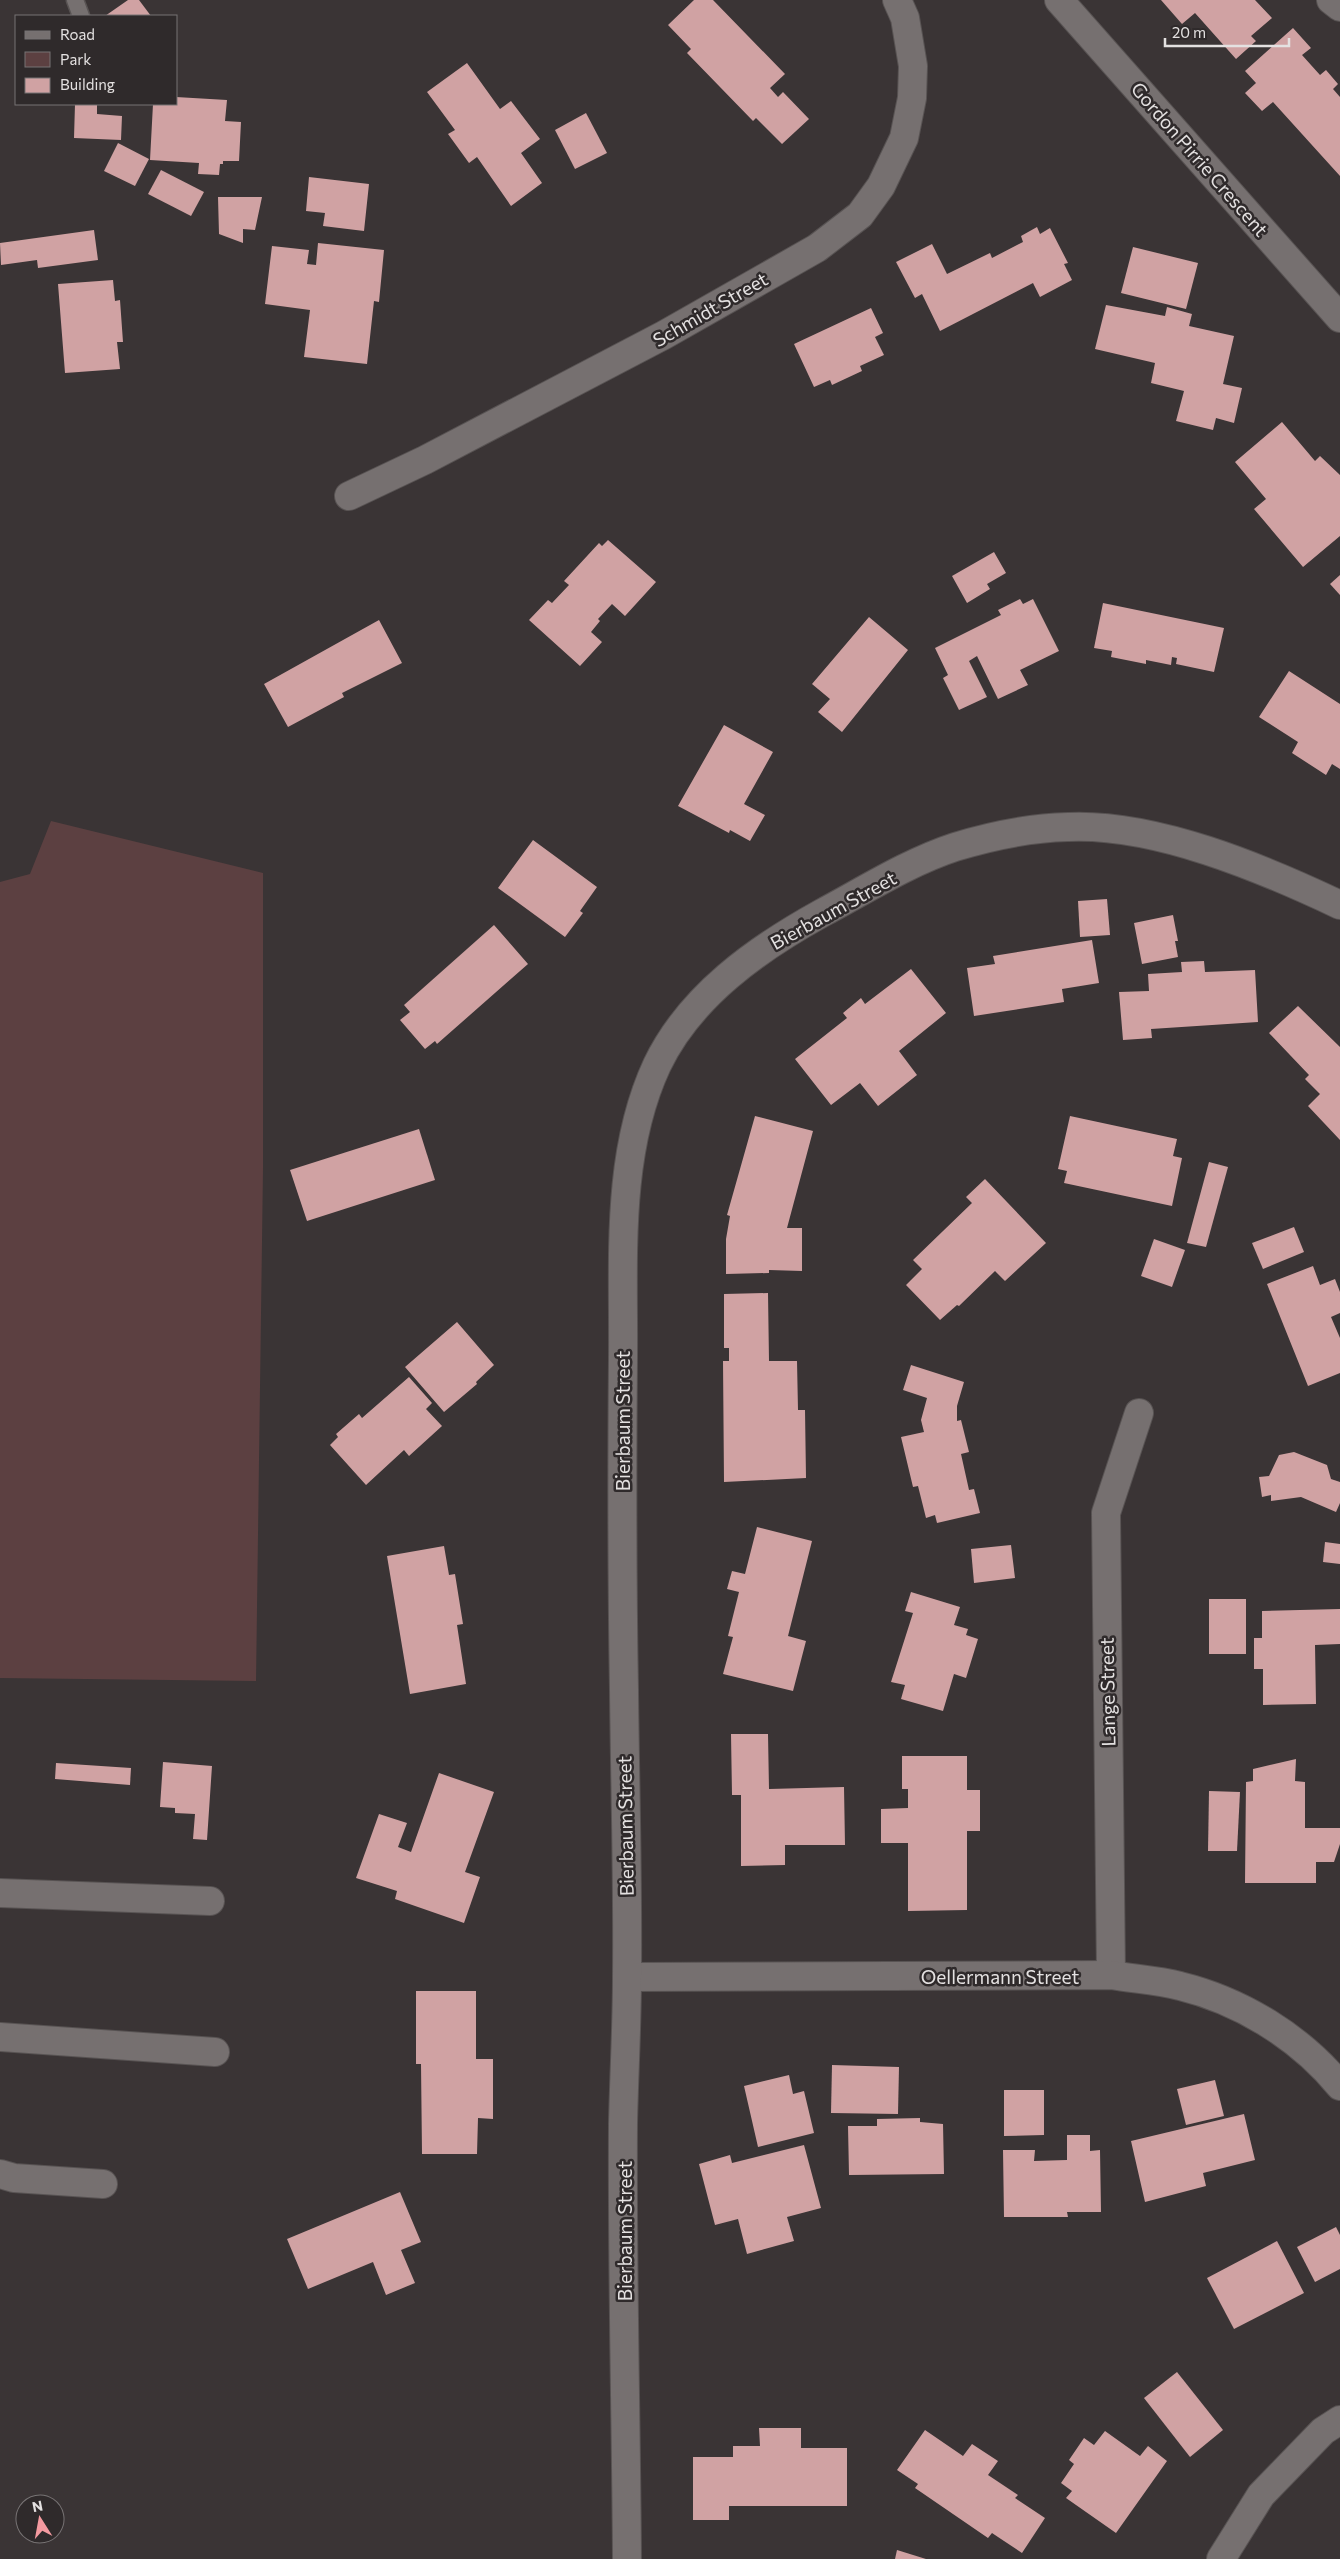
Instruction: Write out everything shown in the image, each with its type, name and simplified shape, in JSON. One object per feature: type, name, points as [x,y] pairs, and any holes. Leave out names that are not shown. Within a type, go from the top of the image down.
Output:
[{"type":"street","name":"Schmidt Street","points":[[349,496],[425,460],[664,336],[817,248],[860,215],[881,186],[904,138],[912,98],[913,66],[904,18],[897,0]]},
{"type":"street","name":"Gordon Pirrie Crescent","points":[[1060,0],[1335,302]]},
{"type":"street","points":[[1332,0],[1340,8]]},
{"type":"street","name":"Bierbaum Street","points":[[627,2559],[624,2133],[627,1977],[621,1522],[624,1225],[631,1156],[641,1107],[658,1065],[680,1025],[723,980],[780,936],[885,879],[952,848],[1021,831],[1071,826],[1117,829],[1161,839],[1228,858],[1340,905]]},
{"type":"street","name":"Lange Street","points":[[1111,1976],[1106,1513],[1139,1413]]},
{"type":"street","points":[[0,1893],[210,1901]]},
{"type":"street","name":"Oellermann Street","points":[[627,1977],[1111,1976],[1180,1986],[1245,2009],[1284,2034],[1329,2072],[1340,2086]]},
{"type":"street","points":[[0,2037],[214,2052]]},
{"type":"street","points":[[0,2174],[14,2178],[103,2184]]},
{"type":"street","points":[[1221,2559],[1261,2495],[1323,2431],[1340,2420]]},
{"type":"lane","points":[[75,0],[81,15]]},
{"type":"green space","points":[[51,821],[263,873],[263,1168],[256,1681],[0,1678],[0,882],[30,874]]},
{"type":"building","points":[[128,0],[139,0],[150,15],[106,15]]},
{"type":"building","points":[[694,0],[713,0],[785,74],[770,88],[778,97],[783,92],[809,119],[782,144],[756,118],[753,121],[687,53],[691,49],[668,25]]},
{"type":"building","points":[[1161,0],[1255,0],[1272,18],[1251,36],[1256,41],[1236,59],[1195,13],[1182,24]]},
{"type":"building","points":[[1293,28],[1311,48],[1302,55],[1320,75],[1326,70],[1338,84],[1333,89],[1340,97],[1340,176],[1273,102],[1262,111],[1245,93],[1256,83],[1245,71]]},
{"type":"building","points":[[467,63],[500,109],[511,101],[540,139],[521,153],[542,183],[511,206],[477,157],[469,163],[448,134],[455,130],[427,92]]},
{"type":"building","points":[[178,97],[227,100],[225,121],[241,122],[239,161],[223,161],[223,164],[220,164],[219,175],[198,174],[199,163],[150,160],[153,105],[178,105]]},
{"type":"building","points":[[75,105],[97,105],[97,114],[122,116],[121,140],[74,138]]},
{"type":"building","points":[[586,113],[607,153],[575,169],[555,130]]},
{"type":"building","points":[[118,143],[149,159],[135,186],[104,171]]},
{"type":"building","points":[[161,170],[204,192],[191,216],[148,194]]},
{"type":"building","points":[[309,177],[369,184],[364,231],[323,226],[325,213],[306,211]]},
{"type":"building","points":[[218,197],[262,197],[255,230],[243,229],[243,243],[219,234]]},
{"type":"building","points":[[1037,227],[1040,234],[1050,228],[1068,263],[1064,264],[1072,280],[1040,297],[1033,283],[940,331],[922,294],[915,298],[896,262],[932,244],[947,274],[990,253],[992,258],[1023,242],[1021,236]]},
{"type":"building","points":[[94,230],[98,260],[38,268],[37,260],[1,265],[0,243]]},
{"type":"building","points":[[318,243],[384,250],[379,302],[374,301],[367,364],[304,357],[310,310],[265,304],[272,246],[309,250],[307,264],[316,265]]},
{"type":"building","points":[[1133,247],[1198,263],[1186,309],[1121,293]]},
{"type":"building","points":[[113,280],[115,301],[120,300],[123,342],[117,342],[120,369],[65,373],[58,284]]},
{"type":"building","points":[[1106,305],[1165,316],[1167,307],[1192,314],[1189,326],[1234,336],[1223,384],[1242,388],[1234,423],[1216,418],[1213,430],[1176,421],[1184,391],[1151,383],[1155,363],[1095,349]]},
{"type":"building","points":[[871,308],[883,333],[875,337],[884,355],[860,366],[862,371],[832,385],[830,380],[814,387],[794,344]]},
{"type":"building","points":[[1282,422],[1315,461],[1320,456],[1340,475],[1340,536],[1303,567],[1254,509],[1266,499],[1235,462]]},
{"type":"building","points":[[608,540],[656,582],[625,616],[612,604],[598,619],[600,621],[591,632],[602,642],[580,666],[529,620],[548,600],[552,603],[569,585],[564,581],[599,543],[602,546]]},
{"type":"building","points":[[994,552],[1006,573],[987,584],[990,589],[967,603],[952,576]]},
{"type":"building","points":[[1340,575],[1340,595],[1330,584]]},
{"type":"building","points":[[1020,599],[1023,604],[1033,599],[1059,651],[1020,670],[1028,685],[998,699],[977,656],[969,661],[987,697],[959,710],[943,678],[948,675],[935,648],[1001,615],[998,610]]},
{"type":"building","points":[[1103,603],[1224,628],[1214,672],[1176,664],[1177,658],[1172,657],[1171,665],[1146,660],[1146,664],[1111,657],[1112,651],[1094,648]]},
{"type":"building","points":[[869,617],[908,650],[842,732],[818,712],[830,699],[812,684]]},
{"type":"building","points":[[379,620],[402,663],[342,693],[344,697],[288,727],[264,684]]},
{"type":"building","points":[[1289,671],[1340,704],[1340,769],[1332,764],[1326,775],[1292,753],[1298,742],[1259,717]]},
{"type":"building","points":[[724,725],[773,752],[744,804],[765,815],[750,841],[730,830],[729,833],[678,806]]},
{"type":"building","points":[[533,840],[597,887],[580,911],[583,913],[565,937],[498,888]]},
{"type":"building","points":[[1107,899],[1110,935],[1080,937],[1078,901]]},
{"type":"building","points":[[1173,915],[1178,941],[1175,941],[1178,957],[1142,964],[1134,923]]},
{"type":"building","points":[[494,925],[528,964],[437,1044],[435,1041],[425,1049],[400,1020],[410,1012],[404,1005]]},
{"type":"building","points":[[1092,940],[1099,983],[1062,989],[1064,1002],[974,1016],[967,968],[995,964],[993,956]]},
{"type":"building","points":[[1204,961],[1205,972],[1255,970],[1258,1022],[1151,1029],[1152,1038],[1123,1040],[1119,992],[1149,991],[1148,974],[1182,972],[1181,962]]},
{"type":"building","points":[[911,969],[946,1013],[899,1051],[917,1075],[878,1106],[860,1083],[831,1105],[795,1059],[847,1018],[843,1013],[861,998],[865,1004]]},
{"type":"building","points":[[1298,1006],[1340,1047],[1340,1140],[1308,1106],[1320,1094],[1305,1079],[1309,1075],[1269,1033]]},
{"type":"building","points":[[755,1116],[813,1131],[787,1228],[802,1228],[802,1271],[769,1270],[769,1273],[726,1274],[726,1239],[730,1216],[727,1215]]},
{"type":"building","points":[[1070,1116],[1177,1139],[1173,1156],[1182,1158],[1172,1206],[1064,1183],[1067,1171],[1058,1169]]},
{"type":"building","points":[[419,1129],[435,1180],[307,1221],[290,1170]]},
{"type":"building","points":[[1209,1162],[1228,1167],[1206,1247],[1187,1243]]},
{"type":"building","points":[[985,1179],[1046,1243],[1005,1281],[995,1271],[959,1306],[957,1305],[940,1320],[906,1285],[922,1269],[913,1260],[972,1203],[966,1197]]},
{"type":"building","points":[[1294,1227],[1304,1252],[1263,1269],[1252,1243]]},
{"type":"building","points":[[1154,1239],[1185,1250],[1172,1287],[1141,1276]]},
{"type":"building","points":[[1313,1266],[1320,1285],[1335,1279],[1340,1292],[1340,1313],[1331,1317],[1340,1338],[1340,1373],[1308,1386],[1267,1284]]},
{"type":"building","points":[[768,1293],[769,1361],[797,1361],[798,1410],[805,1410],[806,1478],[724,1482],[723,1361],[729,1361],[729,1348],[724,1348],[724,1294]]},
{"type":"building","points":[[457,1322],[494,1365],[476,1382],[477,1384],[444,1412],[405,1367]]},
{"type":"building","points":[[911,1365],[964,1382],[957,1406],[957,1421],[961,1420],[969,1452],[961,1454],[969,1490],[974,1489],[980,1513],[937,1523],[935,1515],[926,1518],[918,1486],[913,1487],[901,1437],[924,1432],[921,1420],[927,1398],[903,1390]]},
{"type":"building","points":[[409,1377],[432,1403],[426,1409],[442,1426],[409,1456],[404,1450],[366,1485],[330,1445],[338,1437],[336,1434],[359,1414],[362,1418]]},
{"type":"building","points":[[1294,1452],[1327,1465],[1331,1479],[1340,1482],[1340,1503],[1336,1512],[1301,1497],[1271,1501],[1271,1495],[1262,1497],[1259,1477],[1269,1476],[1279,1455]]},
{"type":"building","points":[[757,1527],[812,1541],[788,1636],[806,1641],[793,1691],[723,1674],[733,1637],[728,1636],[739,1592],[727,1589],[732,1571],[745,1574]]},
{"type":"building","points":[[1325,1542],[1340,1544],[1340,1564],[1323,1562]]},
{"type":"building","points":[[1011,1545],[1015,1578],[974,1583],[971,1549]]},
{"type":"building","points":[[444,1546],[449,1575],[455,1574],[463,1624],[457,1625],[466,1684],[410,1694],[387,1556]]},
{"type":"building","points":[[911,1592],[960,1607],[954,1625],[968,1629],[966,1635],[978,1639],[966,1678],[954,1674],[943,1711],[901,1699],[905,1685],[891,1682],[913,1613],[905,1611]]},
{"type":"building","points":[[1209,1599],[1246,1599],[1246,1654],[1209,1654]]},
{"type":"building","points":[[1340,1609],[1340,1644],[1315,1645],[1316,1704],[1263,1705],[1263,1669],[1254,1669],[1254,1638],[1262,1638],[1262,1611]]},
{"type":"building","points":[[731,1734],[768,1734],[769,1789],[844,1787],[845,1845],[785,1845],[785,1865],[741,1866],[741,1795],[732,1795]]},
{"type":"building","points":[[902,1756],[967,1756],[967,1790],[980,1790],[980,1831],[967,1831],[967,1910],[908,1911],[908,1843],[881,1843],[881,1809],[908,1808],[908,1789],[902,1789]]},
{"type":"building","points":[[1296,1759],[1295,1781],[1305,1782],[1305,1828],[1340,1828],[1340,1844],[1334,1862],[1316,1862],[1316,1883],[1245,1883],[1246,1782],[1253,1781],[1253,1769]]},
{"type":"building","points":[[163,1762],[212,1766],[207,1840],[193,1839],[195,1814],[175,1813],[175,1808],[160,1807]]},
{"type":"building","points":[[56,1763],[131,1768],[130,1785],[55,1779]]},
{"type":"building","points":[[439,1773],[494,1792],[465,1872],[480,1877],[464,1923],[395,1899],[397,1891],[356,1878],[379,1814],[407,1823],[398,1847],[411,1852]]},
{"type":"building","points":[[1209,1791],[1240,1792],[1237,1851],[1208,1851]]},
{"type":"building","points":[[416,1991],[476,1991],[476,2059],[493,2059],[493,2119],[478,2118],[477,2154],[422,2154],[421,2064],[416,2064]]},
{"type":"building","points":[[832,2065],[899,2067],[898,2114],[831,2113]]},
{"type":"building","points":[[789,2075],[793,2094],[804,2091],[814,2133],[758,2147],[744,2086]]},
{"type":"building","points":[[1215,2080],[1224,2116],[1186,2125],[1177,2089]]},
{"type":"building","points":[[1004,2090],[1044,2090],[1044,2135],[1004,2136]]},
{"type":"building","points":[[1244,2114],[1255,2160],[1203,2173],[1206,2186],[1145,2202],[1131,2141]]},
{"type":"building","points":[[920,2118],[920,2122],[943,2124],[944,2174],[849,2175],[848,2126],[877,2126],[877,2119]]},
{"type":"building","points":[[1067,2135],[1090,2135],[1090,2151],[1100,2150],[1101,2212],[1067,2212],[1068,2217],[1004,2217],[1003,2150],[1035,2150],[1034,2161],[1067,2160]]},
{"type":"building","points":[[804,2145],[821,2208],[787,2217],[794,2241],[747,2254],[738,2219],[715,2225],[699,2164],[730,2155],[732,2163]]},
{"type":"building","points":[[400,2192],[421,2242],[401,2250],[415,2283],[386,2295],[373,2262],[308,2289],[287,2239]]},
{"type":"building","points":[[1336,2227],[1340,2235],[1340,2269],[1315,2282],[1297,2247]]},
{"type":"building","points":[[1277,2241],[1304,2293],[1234,2329],[1207,2278]]},
{"type":"building","points":[[1177,2372],[1223,2430],[1190,2457],[1144,2398]]},
{"type":"building","points":[[759,2428],[801,2428],[801,2448],[847,2448],[847,2506],[729,2506],[729,2520],[693,2520],[693,2457],[733,2457],[733,2446],[760,2446]]},
{"type":"building","points":[[925,2430],[963,2456],[972,2444],[998,2461],[988,2475],[1018,2495],[1015,2498],[1045,2518],[1022,2553],[992,2533],[988,2538],[915,2488],[918,2484],[897,2470]]},
{"type":"building","points":[[1105,2431],[1140,2456],[1148,2446],[1167,2461],[1116,2533],[1066,2498],[1072,2491],[1061,2483],[1074,2464],[1069,2460],[1084,2438],[1094,2445]]},
{"type":"building","points":[[897,2550],[926,2559],[895,2559]]}]
